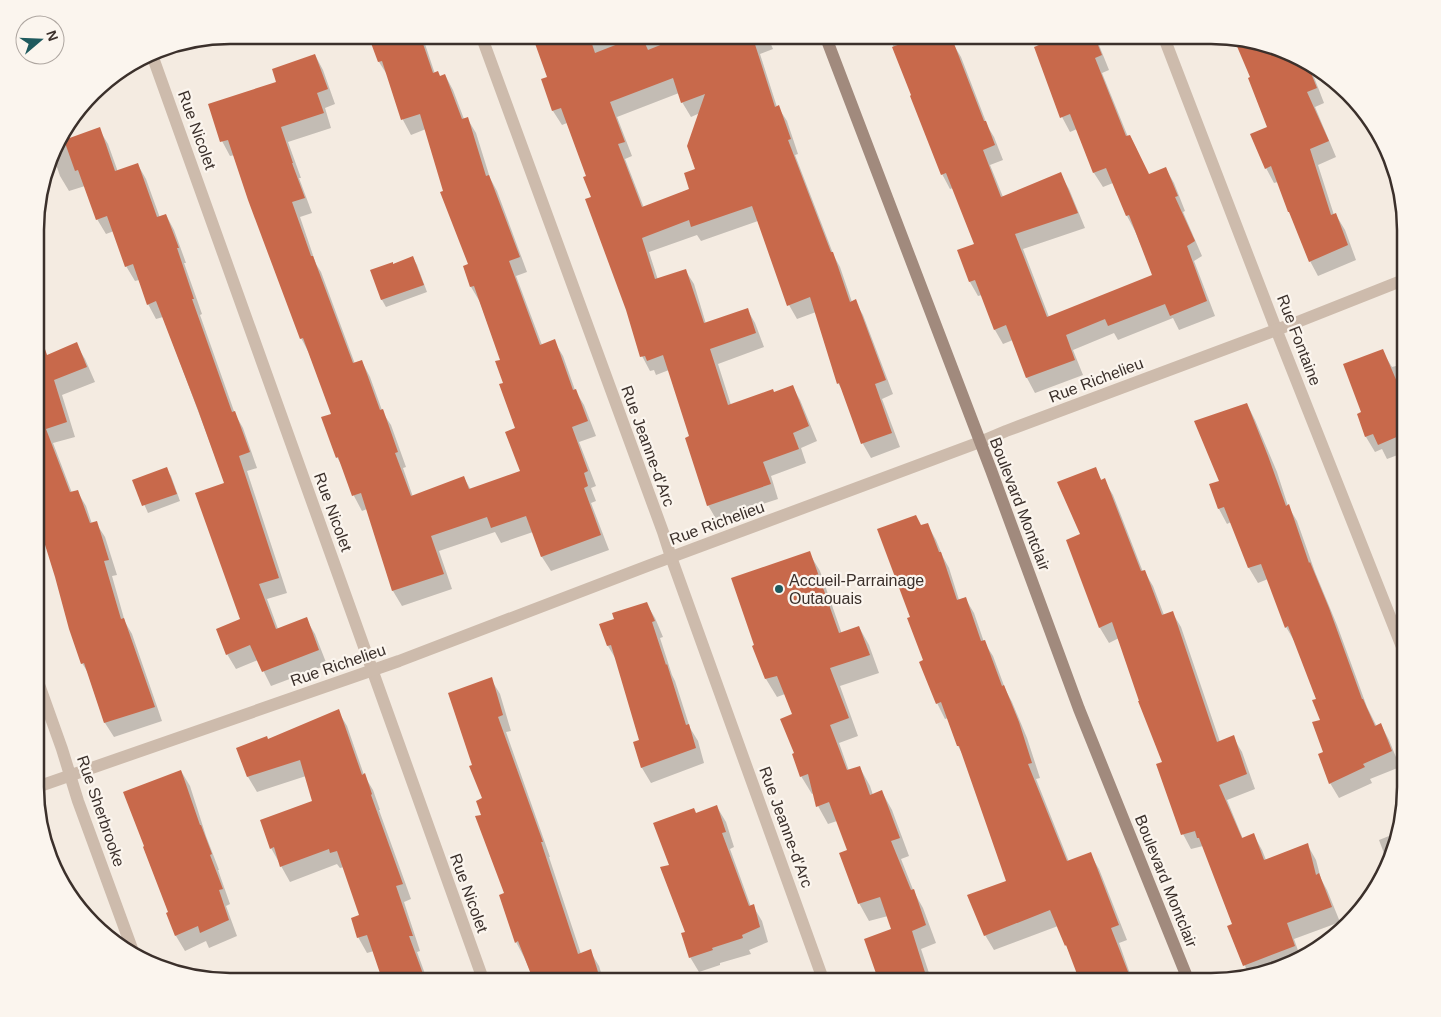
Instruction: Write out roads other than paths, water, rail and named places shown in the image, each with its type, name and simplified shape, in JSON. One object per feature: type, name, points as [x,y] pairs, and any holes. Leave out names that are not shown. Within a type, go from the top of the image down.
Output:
[{"type":"street","name":"Rue Jeanne-d'Arc","points":[[483,44],[663,532],[821,973]]},
{"type":"street","name":"Boulevard Montclair","points":[[828,44],[967,405],[1079,710],[1185,973]]},
{"type":"street","name":"Rue Fontaine","points":[[1166,44],[1276,329],[1397,634]]},
{"type":"street","name":"Rue Nicolet","points":[[154,60],[481,973]]},
{"type":"street","name":"Rue Richelieu","points":[[44,785],[399,661],[1397,282]]},
{"type":"street","name":"Rue Sherbrooke","points":[[44,699],[78,801],[131,944]]},
{"type":"place","name":"Accueil-Parrainage Outaouais","points":[[779,589]]}]
